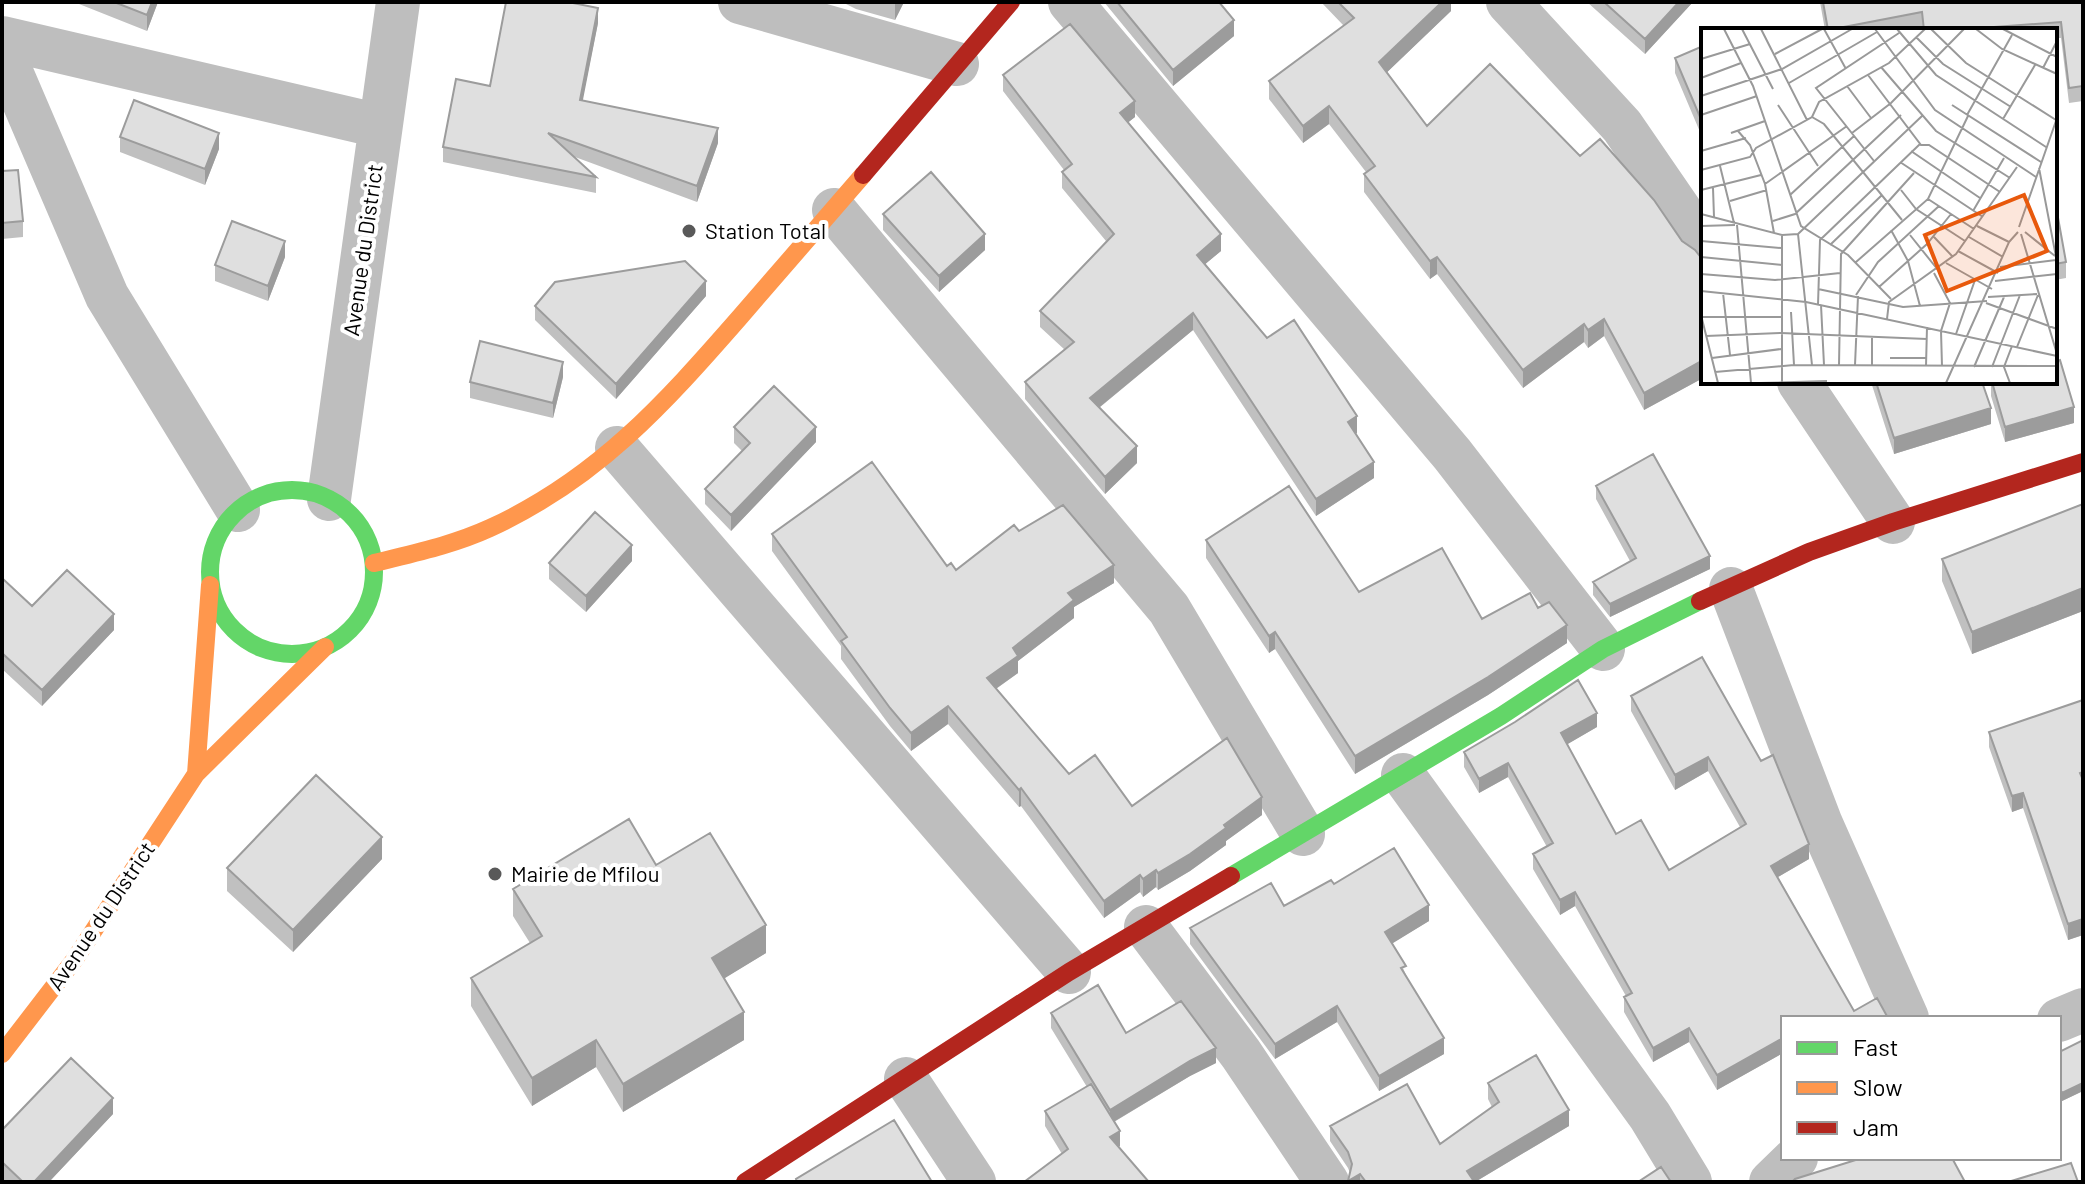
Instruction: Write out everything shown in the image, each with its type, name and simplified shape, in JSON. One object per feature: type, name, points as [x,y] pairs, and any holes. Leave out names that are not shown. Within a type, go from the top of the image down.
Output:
[{"type":"street","name":"Avenue du District","points":[[329,499],[398,2]]},
{"type":"street","points":[[740,2],[957,64]]},
{"type":"street","points":[[374,563],[454,543],[495,525],[577,478],[617,448],[668,399],[1011,2]]},
{"type":"street","points":[[1070,2],[1452,454],[1603,649]]},
{"type":"street","points":[[1508,2],[1622,126],[1701,241]]},
{"type":"street","points":[[2,38],[380,126]]},
{"type":"street","points":[[2,51],[107,296],[238,510]]},
{"type":"street","points":[[834,210],[1169,609],[1303,834]]},
{"type":"street","points":[[1800,384],[1893,522]]},
{"type":"street","points":[[617,448],[1069,972]]},
{"type":"street","points":[[745,1182],[1069,972],[1501,716],[1603,649],[1661,619],[1809,552],[2083,462]]},
{"type":"street","points":[[298,490],[329,499],[346,510],[360,525],[369,543],[374,563],[373,589],[364,613],[348,633],[325,647],[300,654],[274,652],[251,643],[231,626],[217,604],[210,580],[212,554],[221,530],[238,510],[266,494],[298,490]]},
{"type":"street","name":"Avenue du District","points":[[196,774],[210,580]]},
{"type":"street","points":[[1731,589],[1821,824],[1906,1016]]},
{"type":"street","name":"Avenue du District","points":[[2,1054],[75,959],[196,774],[325,647]]},
{"type":"street","points":[[1403,775],[1650,1116],[1690,1182]]},
{"type":"street","points":[[1146,927],[1241,1054],[1327,1182]]},
{"type":"street","points":[[2061,1019],[2083,1010]]},
{"type":"street","points":[[906,1079],[974,1182]]},
{"type":"street","points":[[1771,1182],[1794,1160]]},
{"type":"building","points":[[114,2],[152,2],[147,15]]},
{"type":"building","points":[[506,2],[568,2],[598,8],[580,100],[718,128],[697,186],[548,133],[596,177],[443,147],[456,79],[490,86]]},
{"type":"building","points":[[1117,2],[1219,2],[1234,20],[1173,70]]},
{"type":"building","points":[[1338,2],[1442,2],[1379,62],[1427,126],[1490,64],[1580,156],[1600,139],[1654,200],[1682,241],[1701,258],[1701,361],[1644,393],[1604,319],[1588,330],[1584,324],[1523,370],[1437,257],[1430,261],[1364,174],[1375,166],[1329,106],[1303,126],[1269,81],[1354,18]]},
{"type":"building","points":[[1604,2],[1679,2],[1645,39]]},
{"type":"building","points":[[1823,2],[2083,2],[2083,86],[2069,88],[2061,22],[1981,28],[1924,28],[1922,12],[1828,28]]},
{"type":"building","points":[[1070,24],[1135,101],[1120,113],[1221,234],[1197,255],[1267,338],[1294,320],[1357,416],[1348,422],[1374,462],[1316,499],[1193,313],[1090,398],[1137,446],[1105,477],[1025,382],[1074,342],[1040,311],[1114,234],[1062,172],[1072,164],[1003,75]]},
{"type":"building","points":[[1701,47],[1701,119],[1675,58]]},
{"type":"building","points":[[134,100],[219,133],[205,169],[120,137]]},
{"type":"building","points":[[18,170],[23,221],[2,223],[2,171]]},
{"type":"building","points":[[931,172],[985,234],[939,276],[883,214]]},
{"type":"building","points":[[2057,212],[2066,262],[2057,264]]},
{"type":"building","points":[[232,221],[285,241],[268,286],[215,265]]},
{"type":"building","points":[[685,261],[706,281],[616,384],[535,306],[555,282]]},
{"type":"building","points":[[480,341],[563,362],[553,403],[470,382]]},
{"type":"building","points":[[2060,360],[2074,407],[2005,427],[1993,384],[2057,384],[2057,361]]},
{"type":"building","points":[[1877,384],[1983,384],[1991,408],[1894,438]]},
{"type":"building","points":[[774,386],[816,427],[731,515],[705,489],[750,443],[734,427]]},
{"type":"building","points":[[1653,454],[1710,556],[1610,604],[1593,582],[1636,558],[1596,486]]},
{"type":"building","points":[[872,462],[947,566],[951,563],[956,570],[1014,525],[1019,531],[1063,505],[1114,565],[1068,593],[1074,600],[1013,648],[1018,656],[987,678],[1069,774],[1095,755],[1132,806],[1227,738],[1262,797],[1190,854],[1158,873],[1156,870],[1143,879],[1140,875],[1104,901],[1021,788],[1019,790],[948,706],[911,733],[841,641],[847,637],[772,534]]},
{"type":"building","points":[[1289,486],[1359,592],[1442,548],[1482,619],[1530,593],[1538,608],[1549,602],[1567,625],[1488,677],[1355,756],[1275,632],[1269,636],[1206,540]]},
{"type":"building","points":[[2083,504],[2083,588],[1972,632],[1942,559]]},
{"type":"building","points":[[595,512],[632,545],[586,596],[549,563]]},
{"type":"building","points":[[67,570],[114,614],[42,690],[2,653],[2,578],[32,606]]},
{"type":"building","points":[[1702,657],[1761,761],[1773,755],[1809,844],[1771,866],[1854,1011],[1877,998],[1887,1016],[1781,1016],[1781,1039],[1717,1075],[1689,1028],[1653,1048],[1624,997],[1632,993],[1575,892],[1560,900],[1533,854],[1553,843],[1508,763],[1479,779],[1464,752],[1578,680],[1597,713],[1561,733],[1616,834],[1641,820],[1669,870],[1746,824],[1708,757],[1675,775],[1631,696]]},
{"type":"building","points":[[2083,700],[2083,772],[2080,773],[2083,780],[2083,919],[2068,924],[2023,793],[2012,796],[1989,732]]},
{"type":"building","points":[[316,775],[382,837],[293,930],[227,868]]},
{"type":"building","points":[[629,819],[656,865],[710,833],[766,925],[712,958],[744,1012],[623,1084],[596,1040],[532,1078],[471,978],[542,936],[513,889]]},
{"type":"building","points":[[1394,848],[1429,905],[1385,932],[1406,966],[1401,968],[1444,1038],[1379,1076],[1337,1006],[1275,1044],[1190,928],[1271,883],[1284,906],[1331,880],[1334,884]]},
{"type":"building","points":[[1098,985],[1126,1033],[1181,1001],[1216,1048],[1110,1110],[1051,1013]]},
{"type":"building","points":[[2083,1040],[2083,1083],[2062,1093],[2061,1091],[2061,1051]]},
{"type":"building","points":[[1536,1055],[1569,1110],[1467,1171],[1473,1180],[1366,1182],[1360,1174],[1348,1181],[1352,1164],[1348,1152],[1330,1126],[1407,1084],[1440,1144],[1499,1102],[1488,1083]]},
{"type":"building","points":[[71,1058],[113,1098],[34,1182],[23,1182],[2,1162],[2,1130]]},
{"type":"building","points":[[1091,1084],[1120,1131],[1110,1137],[1149,1182],[1024,1182],[1068,1149],[1045,1111]]},
{"type":"building","points":[[894,1120],[932,1182],[797,1182],[796,1179]]},
{"type":"building","points":[[1856,1160],[1953,1160],[1965,1182],[1792,1182]]},
{"type":"building","points":[[2071,1163],[2078,1182],[2008,1182]]},
{"type":"building","points":[[1661,1167],[1671,1182],[1638,1182]]},
{"type":"traffic: fast","points":[[292,490],[323,497],[350,514],[367,541],[374,572],[367,603],[350,630],[323,647],[292,654],[261,647],[234,630],[217,603],[210,572],[217,541],[234,514],[261,497],[292,490]]},
{"type":"traffic: fast","points":[[1231,876],[1501,716],[1603,649],[1700,601]]},
{"type":"traffic: slow","points":[[374,563],[448,544],[490,528],[564,487],[596,463],[684,380],[863,175]]},
{"type":"traffic: slow","points":[[196,774],[210,585]]},
{"type":"traffic: slow","points":[[2,1054],[75,959],[196,774],[325,647]]},
{"type":"traffic: jam","points":[[863,175],[1011,2]]},
{"type":"traffic: jam","points":[[1700,601],[1809,552],[2083,462]]},
{"type":"traffic: jam","points":[[745,1182],[1069,972],[1231,876]]},
{"type":"place","name":"Station Total","points":[[689,231]]},
{"type":"place","name":"Mairie de Mfilou","points":[[495,874]]}]
